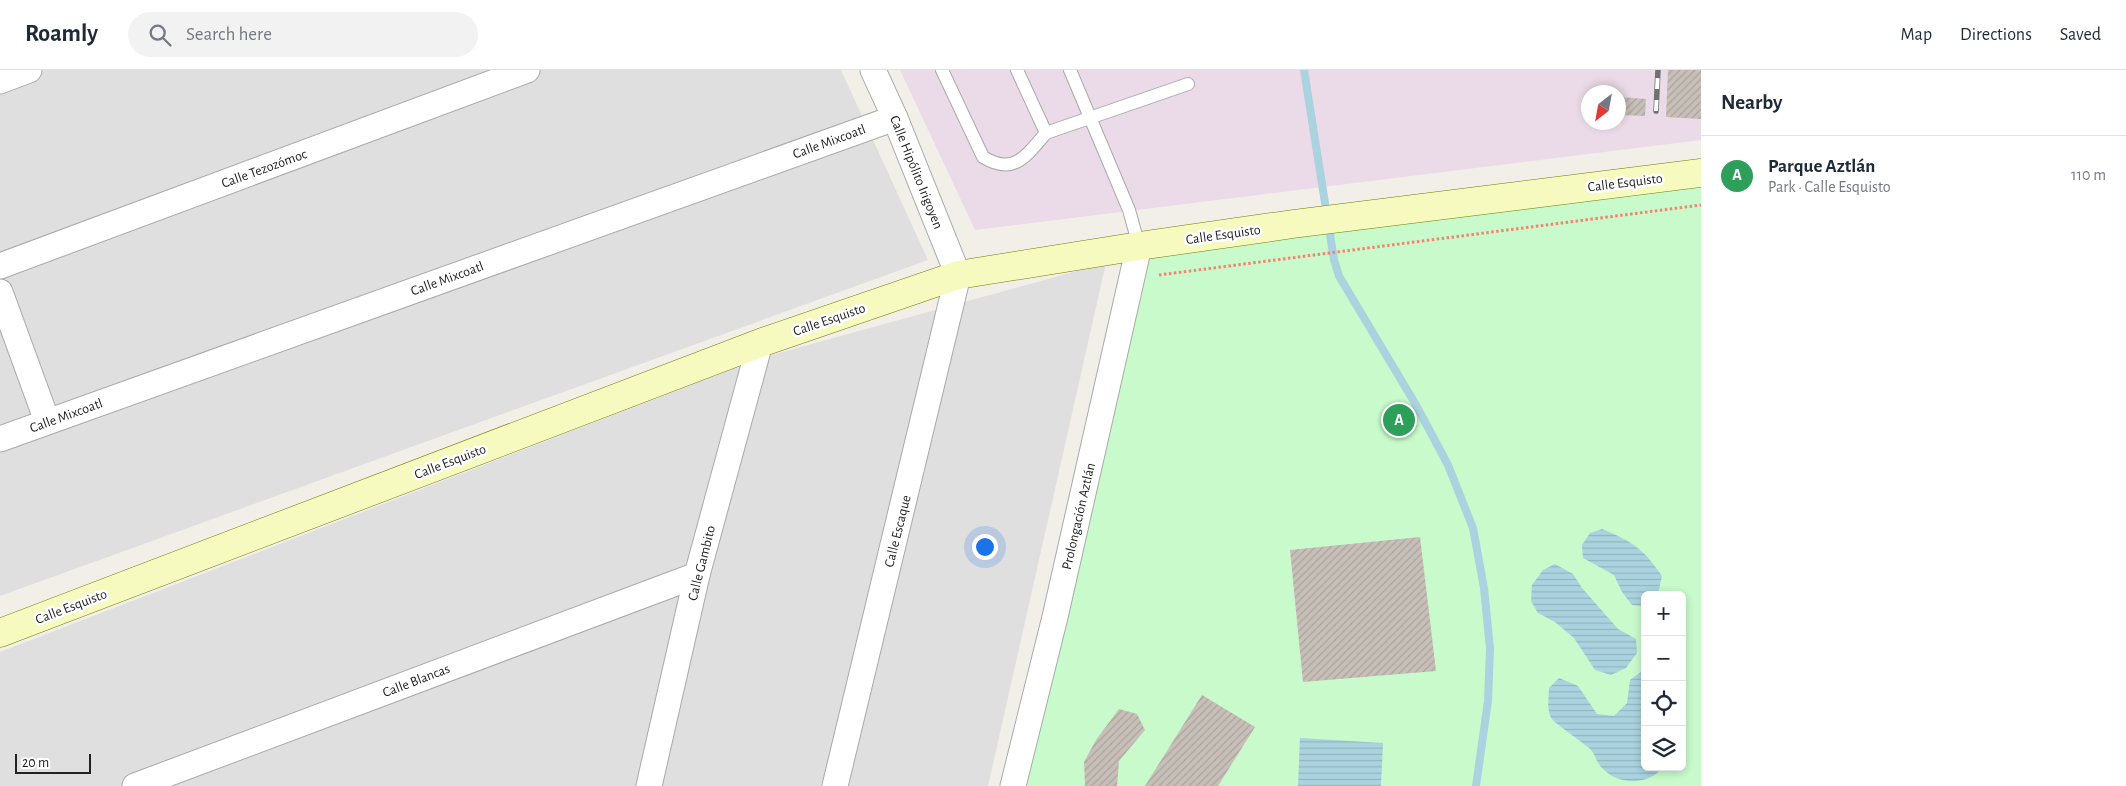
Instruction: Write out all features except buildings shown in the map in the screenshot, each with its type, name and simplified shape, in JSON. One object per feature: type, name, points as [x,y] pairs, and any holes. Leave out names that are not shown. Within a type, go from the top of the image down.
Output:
[{"type":"street","points":[[0,81],[29,70]]},
{"type":"street","name":"Calle Tezozómoc","points":[[0,266],[527,70]]},
{"type":"street","name":"Calle Hipólito Irigoyen","points":[[873,70],[895,118],[958,275]]},
{"type":"street","name":"Calle Mixcoatl","points":[[0,439],[895,118]]},
{"type":"street","name":"Calle Esquisto","points":[[0,633],[760,343],[958,275],[1139,246],[1283,226],[1701,173]]},
{"type":"street","name":"Prolongación Aztlán","points":[[1013,786],[1059,598],[1139,246]]},
{"type":"street","name":"Calle Escaque","points":[[835,786],[958,275]]},
{"type":"street","points":[[0,292],[47,421]]},
{"type":"street","name":"Calle Gambito","points":[[643,783],[697,574],[760,343]]},
{"type":"street","name":"Calle Blancas","points":[[135,786],[697,574]]},
{"type":"lane","points":[[942,70],[983,157],[996,165],[1009,166],[1024,159],[1046,134],[1188,84]]},
{"type":"lane","points":[[1017,70],[1046,134]]},
{"type":"lane","points":[[1070,70],[1129,210],[1139,246]]},
{"type":"path","points":[[1132,279],[1701,205]]},
{"type":"shaded area","points":[[0,70],[841,70],[928,260],[0,596]]},
{"type":"shaded area","points":[[900,70],[1701,70],[1701,140],[975,230]]},
{"type":"shaded area","points":[[1106,263],[988,786],[0,786],[0,652],[764,357]]},
{"type":"green space","points":[[1701,173],[1701,786],[1011,786],[1139,246]]},
{"type":"water","points":[[1602,529],[1630,542],[1643,552],[1662,576],[1659,591],[1641,591],[1641,606],[1632,605],[1622,592],[1614,575],[1583,558],[1582,545],[1590,533]]},
{"type":"water","points":[[1555,564],[1573,574],[1582,588],[1618,629],[1636,639],[1637,653],[1626,668],[1611,675],[1595,670],[1574,638],[1555,622],[1538,613],[1531,601],[1532,585],[1543,570]]},
{"type":"water","points":[[1641,672],[1641,771],[1659,771],[1649,778],[1633,781],[1616,778],[1601,767],[1589,748],[1552,719],[1548,708],[1549,688],[1559,678],[1578,686],[1597,714],[1614,716],[1627,703],[1630,680]]},
{"type":"water","points":[[1300,738],[1383,743],[1381,786],[1298,786]]},
{"type":"waterway","points":[[1304,70],[1334,260],[1339,276],[1416,405],[1448,465],[1473,528],[1484,588],[1490,649],[1488,701],[1476,786]]},
{"type":"railway","points":[[1656,111],[1658,70]]},
{"type":"place","name":"Parque Aztlán","points":[[1399,420]]}]
